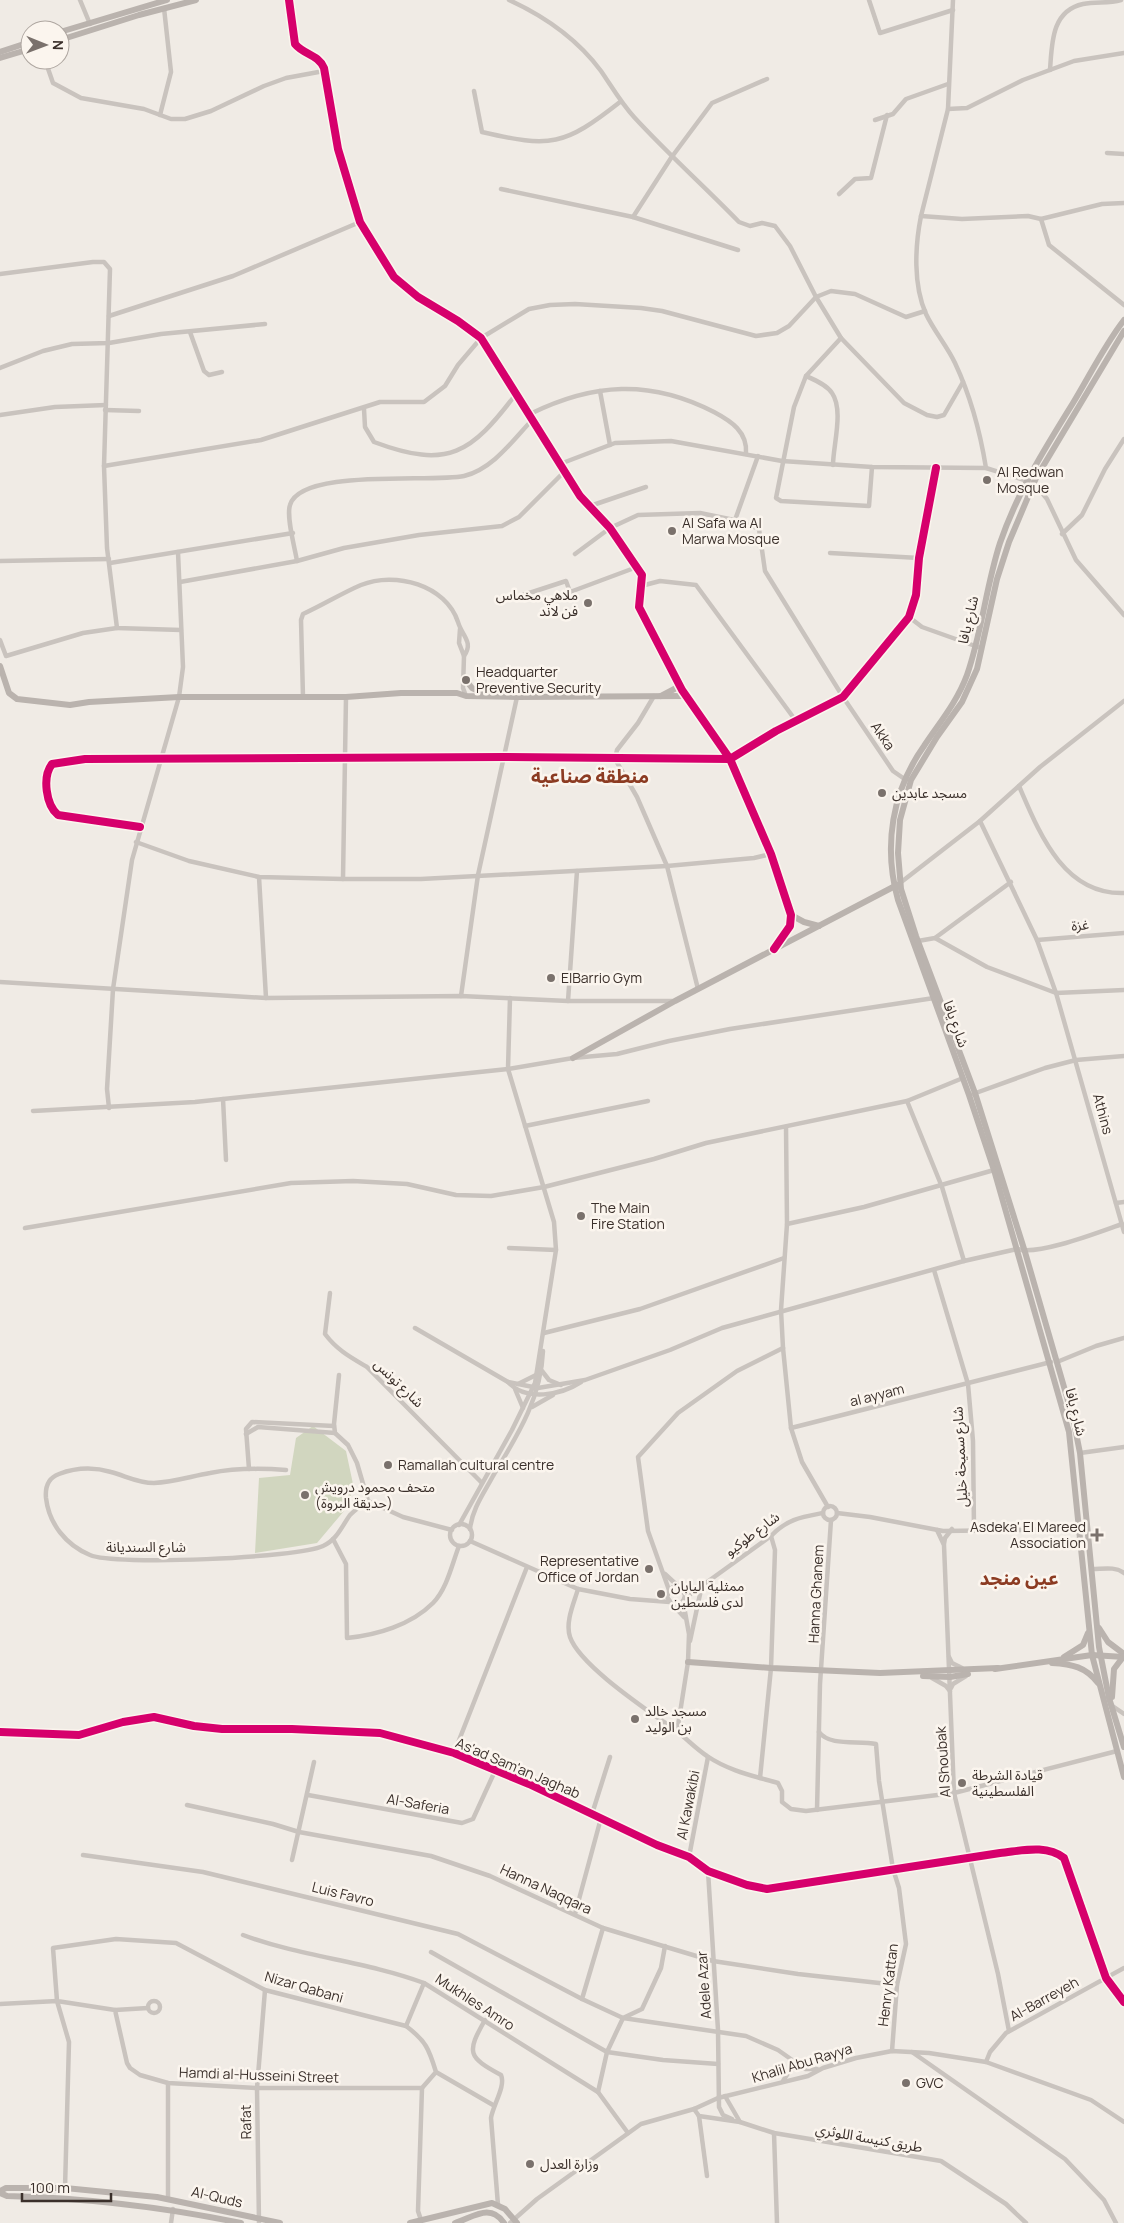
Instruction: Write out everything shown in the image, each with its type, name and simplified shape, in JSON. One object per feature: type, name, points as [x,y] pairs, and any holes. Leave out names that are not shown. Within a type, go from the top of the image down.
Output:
[{"type":"street","points":[[80,0],[92,29]]},
{"type":"street","points":[[70,29],[166,0]]},
{"type":"street","points":[[70,37],[196,0]]},
{"type":"street","points":[[289,0],[295,44],[299,49],[318,58],[324,71],[338,149],[360,222],[394,277],[418,298],[458,321],[481,338],[580,496],[610,528],[642,575],[638,607],[686,696],[730,759],[771,854],[791,915],[790,926],[774,949]]},
{"type":"street","points":[[509,0],[539,14],[560,29],[595,63],[620,102],[671,158],[739,222],[750,226],[762,223],[775,226],[790,246],[816,297],[841,338],[904,403],[926,415],[937,417],[944,415],[962,382]]},
{"type":"street","points":[[869,0],[880,33],[953,10]]},
{"type":"street","points":[[954,0],[948,109],[917,236],[918,272],[925,311],[954,362],[976,415],[986,468]]},
{"type":"street","points":[[1050,70],[1053,33],[1060,17],[1083,4],[1112,3],[1121,0]]},
{"type":"street","points":[[160,114],[171,72],[171,57],[164,8]]},
{"type":"street","points":[[0,52],[20,45]]},
{"type":"street","points":[[0,58],[20,52]]},
{"type":"street","points":[[948,109],[967,108],[1023,80],[1074,61],[1124,54]]},
{"type":"street","points":[[48,70],[53,83],[81,98],[144,108],[170,119],[184,119],[235,102],[264,86],[286,78],[324,71]]},
{"type":"street","points":[[633,217],[671,158],[712,103],[767,79]]},
{"type":"street","points":[[875,120],[893,114],[906,99],[948,84]]},
{"type":"street","points":[[474,91],[482,132],[534,143],[565,138],[587,126],[620,102]]},
{"type":"street","points":[[839,194],[855,178],[870,178],[887,115]]},
{"type":"street","points":[[1107,153],[1124,154]]},
{"type":"street","points":[[502,189],[633,217],[738,250]]},
{"type":"street","points":[[921,216],[962,219],[1028,216],[1041,219],[1102,204],[1124,203]]},
{"type":"street","points":[[1041,219],[1049,245],[1124,305]]},
{"type":"street","points":[[109,316],[233,276],[360,222]]},
{"type":"street","points":[[0,274],[104,262],[110,268],[104,466],[109,561],[117,628]]},
{"type":"street","points":[[104,466],[261,440],[380,402],[418,403],[430,400],[445,386],[458,365],[481,338],[529,309],[550,305],[575,304],[655,310],[756,336],[769,335],[789,326],[816,297],[831,291],[845,292],[906,317],[925,311]]},
{"type":"street","name":"شارع يافا","points":[[1124,320],[1108,341],[1026,481],[993,567],[975,647],[956,702],[907,780],[892,829],[892,860],[898,885],[934,998],[963,1078],[972,1094],[1017,1249],[1073,1418],[1080,1453],[1101,1655],[1111,1706],[1124,1747]]},
{"type":"street","points":[[0,368],[43,351],[72,344],[109,343],[265,324]]},
{"type":"street","name":"شارع يافا","points":[[907,780],[962,702],[977,669],[983,649],[1003,558],[1034,483],[1124,331]]},
{"type":"street","points":[[190,332],[204,371],[209,375],[222,372]]},
{"type":"street","points":[[841,338],[806,376],[794,407],[776,495],[781,501],[869,506],[872,467]]},
{"type":"street","points":[[806,376],[825,386],[833,394],[837,406],[834,465]]},
{"type":"street","points":[[297,561],[288,510],[295,497],[322,484],[370,479],[463,476],[486,468],[532,417],[564,399],[621,388],[646,389],[692,401],[736,425],[745,442],[746,454]]},
{"type":"street","points":[[600,391],[610,445]]},
{"type":"street","points":[[364,408],[365,427],[374,442],[416,454],[440,456],[472,444],[496,421],[516,394]]},
{"type":"street","points":[[0,415],[55,407],[105,407],[139,411]]},
{"type":"street","points":[[1062,534],[1082,515],[1105,469],[1124,439]]},
{"type":"street","points":[[560,464],[610,445],[626,442],[672,441],[782,461],[872,467],[986,468],[1034,483],[1047,499],[1076,560],[1123,611]]},
{"type":"street","points":[[575,554],[610,528],[638,515],[700,513],[735,520],[758,456]]},
{"type":"street","points":[[140,827],[58,815],[51,809],[48,799],[47,774],[52,764],[85,759],[502,757],[730,759],[796,721],[843,697],[909,617],[916,595],[918,558],[936,468]]},
{"type":"street","points":[[180,582],[297,561],[344,548],[387,540],[502,526],[519,517],[564,472]]},
{"type":"street","points":[[590,506],[646,487]]},
{"type":"street","name":"Akka","points":[[735,520],[759,529],[765,571],[843,697],[893,771],[907,780]]},
{"type":"street","points":[[0,561],[109,561],[293,533]]},
{"type":"street","points":[[109,1108],[107,1089],[113,990],[136,842],[179,697],[183,667],[178,552]]},
{"type":"street","points":[[830,553],[918,558]]},
{"type":"street","points":[[517,597],[566,581],[570,592],[637,567]]},
{"type":"street","points":[[641,586],[660,581],[696,584],[796,721]]},
{"type":"street","points":[[302,698],[300,620],[304,614],[362,585],[372,582],[415,582],[428,588],[444,601],[456,617],[469,647],[464,656]]},
{"type":"street","points":[[909,617],[922,627],[983,649]]},
{"type":"street","points":[[0,640],[6,656],[84,633],[117,628],[181,630]]},
{"type":"street","points":[[460,629],[459,643],[464,656],[466,696]]},
{"type":"street","points":[[0,666],[9,693],[24,701],[70,705],[89,702],[179,697],[302,698],[457,693],[466,696],[517,697],[686,696]]},
{"type":"street","points":[[457,693],[464,678]]},
{"type":"street","points":[[457,693],[466,686]]},
{"type":"street","points":[[466,686],[487,695]]},
{"type":"street","points":[[680,686],[657,696],[617,750],[615,759],[637,797],[667,866],[698,989]]},
{"type":"street","points":[[343,879],[346,697]]},
{"type":"street","points":[[461,996],[478,875],[502,757],[517,697]]},
{"type":"street","points":[[573,1058],[675,1001],[898,885],[980,821],[1019,786],[1124,701]]},
{"type":"street","points":[[1019,786],[1043,840],[1058,861],[1081,882],[1100,890],[1124,893]]},
{"type":"street","name":"Athins","points":[[980,821],[1011,882],[1037,940],[1056,993],[1124,1232]]},
{"type":"street","points":[[136,842],[189,860],[259,877],[343,879],[421,879],[667,866],[754,858],[771,854]]},
{"type":"street","points":[[568,1001],[577,871]]},
{"type":"street","points":[[259,877],[266,998]]},
{"type":"street","points":[[918,941],[935,938],[1011,882]]},
{"type":"street","name":"شارع يافا","points":[[898,885],[972,1094],[1025,1252],[1054,1362],[1069,1432],[1092,1656],[1124,1777]]},
{"type":"street","points":[[791,915],[804,922],[819,926]]},
{"type":"street","name":"غزة","points":[[1037,940],[1124,933]]},
{"type":"street","points":[[935,938],[987,967],[1056,993],[1124,990]]},
{"type":"street","points":[[0,982],[266,998],[461,996],[568,1001],[675,1001]]},
{"type":"street","points":[[510,998],[508,1069],[554,1222],[556,1250],[536,1375],[535,1388],[536,1394],[531,1408],[477,1504],[470,1529],[470,1541],[466,1545],[459,1546],[451,1540],[452,1530],[459,1525],[530,1393],[535,1388],[542,1368],[544,1332]]},
{"type":"street","points":[[33,1112],[223,1099],[508,1069],[573,1058],[617,1054],[730,1029],[934,998]]},
{"type":"street","points":[[972,1094],[1045,1068],[1076,1060],[1124,1056]]},
{"type":"street","points":[[25,1228],[291,1183],[353,1182],[407,1184],[456,1195],[483,1196],[544,1187],[654,1159],[706,1143],[907,1101],[963,1078]]},
{"type":"street","points":[[223,1099],[226,1160]]},
{"type":"street","points":[[525,1126],[648,1101]]},
{"type":"street","points":[[907,1101],[942,1187],[964,1261]]},
{"type":"street","points":[[786,1127],[788,1224],[781,1310],[791,1428],[802,1462],[828,1507]]},
{"type":"street","points":[[788,1224],[942,1187],[994,1170]]},
{"type":"street","points":[[1116,1203],[1124,1202]]},
{"type":"street","points":[[517,1386],[535,1388],[585,1380],[670,1350],[722,1328],[781,1310],[871,1289],[964,1261],[1017,1249],[1025,1252],[1075,1240],[1122,1224]]},
{"type":"street","points":[[509,1248],[556,1250]]},
{"type":"street","points":[[544,1332],[640,1309],[784,1258]]},
{"type":"street","name":"شارع سميحة خليل","points":[[934,1270],[968,1384],[973,1441],[974,1529]]},
{"type":"street","name":"شارع تونس","points":[[330,1293],[326,1334],[333,1344],[345,1355],[367,1367],[482,1482]]},
{"type":"street","points":[[415,1328],[530,1393],[557,1393]]},
{"type":"street","name":"al ayyam","points":[[791,1428],[1054,1362],[1096,1346],[1124,1338]]},
{"type":"street","points":[[685,1618],[671,1603],[664,1573],[648,1531],[638,1457],[678,1413],[737,1371],[783,1348]]},
{"type":"street","points":[[542,1368],[546,1378],[562,1385]]},
{"type":"street","points":[[339,1375],[335,1432],[348,1445],[357,1462],[368,1501],[403,1517],[452,1530]]},
{"type":"street","points":[[517,1386],[536,1375]]},
{"type":"street","points":[[531,1408],[585,1380]]},
{"type":"street","points":[[517,1386],[523,1408]]},
{"type":"street","points":[[249,1469],[246,1434],[248,1426],[252,1422],[334,1426]]},
{"type":"street","points":[[246,1434],[258,1427],[335,1432]]},
{"type":"street","points":[[1080,1453],[1124,1447]]},
{"type":"street","name":"شارع السنديانة","points":[[286,1470],[249,1469],[153,1483],[137,1482],[112,1472],[86,1468],[58,1474],[47,1484],[47,1506],[51,1518],[64,1538],[81,1550],[102,1559],[261,1556],[322,1546],[334,1539]]},
{"type":"street","points":[[368,1501],[352,1514],[334,1539],[346,1564],[347,1638],[369,1636],[390,1629],[433,1602],[442,1589],[459,1546]]},
{"type":"street","points":[[828,1507],[823,1513],[825,1518],[832,1520],[837,1513]]},
{"type":"street","points":[[828,1507],[834,1508],[837,1513]]},
{"type":"street","name":"شارع طوكيو","points":[[684,1600],[771,1536],[789,1520],[823,1513]]},
{"type":"street","points":[[837,1513],[870,1516],[937,1530],[1080,1529]]},
{"type":"street","name":"Hanna Ghanem","points":[[817,1810],[818,1732],[832,1520]]},
{"type":"street","points":[[459,1525],[463,1524],[470,1529]]},
{"type":"street","name":"Al Shoubak","points":[[952,1529],[945,1538],[944,1545],[954,1793],[998,1974],[1009,2031]]},
{"type":"street","name":"Al Shoubak","points":[[937,1530],[944,1545]]},
{"type":"street","points":[[760,1778],[771,1668],[775,1550],[771,1536]]},
{"type":"street","points":[[470,1541],[578,1589],[630,1600],[659,1601],[678,1605],[684,1600]]},
{"type":"street","points":[[454,1753],[527,1567]]},
{"type":"street","points":[[1092,1569],[1119,1569],[1124,1574]]},
{"type":"street","points":[[664,1573],[685,1592],[688,1662],[677,1732]]},
{"type":"street","points":[[659,1601],[668,1592],[680,1587],[701,1586],[696,1622],[688,1647]]},
{"type":"street","points":[[578,1589],[568,1623],[569,1634],[573,1644],[612,1684],[708,1757],[738,1772],[778,1783],[782,1802],[790,1809],[817,1810],[954,1793],[1117,1751]]},
{"type":"street","points":[[1097,1623],[1108,1642],[1124,1656]]},
{"type":"street","points":[[1060,1659],[1083,1645],[1089,1627]]},
{"type":"street","points":[[880,1673],[970,1674],[1060,1659],[1101,1655],[1124,1656]]},
{"type":"street","points":[[949,1656],[952,1663],[960,1668],[979,1666],[985,1669]]},
{"type":"street","points":[[1124,1656],[1114,1669],[1111,1706],[1124,1714]]},
{"type":"street","points":[[688,1662],[929,1677],[998,1668]]},
{"type":"street","points":[[1039,1662],[1073,1664],[1090,1674],[1101,1688]]},
{"type":"street","points":[[929,1677],[938,1680],[950,1692],[953,1684],[970,1674]]},
{"type":"street","name":"As'ad Sam'an Jaghab","points":[[0,1732],[79,1735],[123,1722],[154,1717],[194,1726],[222,1729],[273,1728],[380,1732],[454,1753],[495,1772],[529,1784],[657,1845],[689,1857],[708,1870],[767,1889],[943,1860],[971,1859],[1038,1849],[1056,1852],[1064,1858],[1106,1978]]},
{"type":"street","name":"Henry Kattan","points":[[818,1732],[822,1738],[830,1741],[864,1741],[876,1744],[882,1803],[893,1869],[899,1888],[906,1944],[897,1985],[892,2051]]},
{"type":"street","points":[[592,1814],[610,1757]]},
{"type":"street","name":"Al Kawakibi","points":[[689,1857],[708,1757]]},
{"type":"street","points":[[292,1860],[314,1762]]},
{"type":"street","name":"Al-Saferia","points":[[308,1795],[462,1823],[473,1819],[495,1772]]},
{"type":"street","name":"Hanna Naqqara","points":[[187,1804],[299,1832],[431,1856],[490,1876],[603,1928],[713,1961],[798,1974],[897,1985]]},
{"type":"street","points":[[575,1914],[601,1818]]},
{"type":"street","name":"Luis Favro","points":[[83,1855],[203,1872],[458,1934],[582,1999],[624,2018],[718,2030],[746,2036],[778,2050],[805,2070],[820,2069]]},
{"type":"street","name":"Adele Azar","points":[[708,1870],[718,2030],[718,2098]]},
{"type":"street","points":[[582,1999],[603,1928]]},
{"type":"street","name":"Mukhles Amro","points":[[243,1935],[276,1947],[403,1975],[424,1983],[598,2092]]},
{"type":"street","name":"Nizar Qabani","points":[[57,2001],[53,1948],[116,1939],[176,1943],[266,1990],[406,2026],[422,2038],[430,2050],[436,2072]]},
{"type":"street","points":[[628,2133],[598,2092],[607,2052],[624,2018],[642,2009],[661,1968],[665,1946]]},
{"type":"street","points":[[432,1952],[607,2052],[663,2060],[718,2064]]},
{"type":"street","name":"Al-Barreyeh","points":[[986,2062],[990,2052],[1009,2031],[1124,1968]]},
{"type":"street","points":[[1106,1978],[1124,2002]]},
{"type":"street","points":[[406,2026],[424,1983]]},
{"type":"street","name":"Rafat","points":[[259,2221],[257,2088],[266,1990]]},
{"type":"street","points":[[57,2001],[69,2042],[65,2188]]},
{"type":"street","points":[[0,2004],[57,2001],[115,2010],[148,2008]]},
{"type":"street","name":"Hamdi al-Husseini Street","points":[[115,2010],[130,2068],[140,2075],[168,2083],[257,2088],[422,2088]]},
{"type":"street","points":[[485,2020],[473,2040],[471,2051],[476,2060],[501,2075],[503,2079],[503,2085],[493,2105],[491,2118],[498,2205],[513,2221]]},
{"type":"street","name":"Khalil Abu Rayya","points":[[513,2221],[641,2124],[694,2109],[718,2098],[808,2076],[820,2069],[856,2058],[892,2051],[986,2062],[1091,2100],[1124,2122]]},
{"type":"street","points":[[912,2052],[1065,2159],[1104,2200],[1116,2223]]},
{"type":"street","points":[[782,2082],[790,2070],[790,2060]]},
{"type":"street","points":[[421,2220],[418,2210],[422,2088],[436,2072],[493,2105]]},
{"type":"street","points":[[168,2083],[168,2199]]},
{"type":"street","points":[[725,2096],[740,2122]]},
{"type":"street","points":[[718,2098],[723,2116],[740,2122]]},
{"type":"street","points":[[694,2109],[699,2116],[707,2176]]},
{"type":"street","name":"طريق كنيسة اللوثري","points":[[699,2116],[740,2122],[774,2133],[941,2161],[1006,2204],[1026,2223]]},
{"type":"street","points":[[774,2133],[777,2223]]},
{"type":"street","name":"Al-Quds","points":[[240,2223],[173,2210],[68,2197],[7,2196],[0,2192],[6,2188],[65,2188],[168,2199],[259,2221],[280,2223]]},
{"type":"street","points":[[410,2223],[485,2204],[498,2205]]},
{"type":"street","points":[[171,2223],[173,2210]]},
{"type":"street","points":[[455,2223],[486,2212],[496,2214],[504,2223]]},
{"type":"green space","name":"متحف محمود درويش (حديقة البروة)","points":[[313,1426],[346,1451],[353,1484],[349,1505],[317,1543],[255,1553],[259,1478],[290,1475],[296,1438]]},
{"type":"cycle path","points":[[289,0],[295,44],[315,57],[324,68],[338,149],[360,222],[394,277],[418,297],[458,321],[481,338],[580,496],[610,528],[642,575],[639,607],[682,690],[730,759],[771,854],[791,915],[790,926],[774,949]]},
{"type":"cycle path","points":[[140,827],[58,815],[48,798],[46,783],[52,764],[85,759],[502,757],[730,759],[776,731],[843,697],[909,617],[916,595],[919,558],[936,468]]},
{"type":"cycle path","points":[[0,1732],[79,1735],[123,1722],[154,1717],[194,1726],[222,1729],[292,1729],[380,1733],[454,1753],[529,1784],[657,1845],[689,1857],[708,1871],[747,1885],[767,1889],[1000,1853],[1033,1850],[1049,1851],[1064,1858],[1106,1978],[1124,2002]]},
{"type":"place","name":"Al Redwan Mosque","points":[[987,480]]},
{"type":"place","name":"Al Safa wa Al Marwa Mosque","points":[[672,531]]},
{"type":"place","name":"ملاهي مخماس فن لاند","points":[[588,603]]},
{"type":"place","name":"Headquarter Preventive Security","points":[[466,680]]},
{"type":"place","name":"مسجد عابدين","points":[[882,793]]},
{"type":"place","name":"ElBarrio Gym","points":[[551,978]]},
{"type":"place","name":"The Main Fire Station","points":[[581,1216]]},
{"type":"place","name":"Ramallah cultural centre","points":[[388,1465]]},
{"type":"place","name":"متحف محمود درويش (حديقة البروة)","points":[[305,1495]]},
{"type":"place","name":"Asdeka' El Mareed Association","points":[[1097,1535]]},
{"type":"place","name":"Representative Office of Jordan","points":[[649,1569]]},
{"type":"place","name":"ممثلية اليابان لدى فلسطين","points":[[661,1594]]},
{"type":"place","name":"مسجد خالد بن الوليد","points":[[635,1719]]},
{"type":"place","name":"قيادة الشرطة الفلسطينية","points":[[962,1783]]},
{"type":"place","name":"GVC","points":[[906,2083]]},
{"type":"place","name":"وزارة العدل","points":[[530,2164]]},
{"type":"district","name":"منطقة صناعية","points":[[590,776]]},
{"type":"district","name":"عين منجد","points":[[1019,1578]]}]
